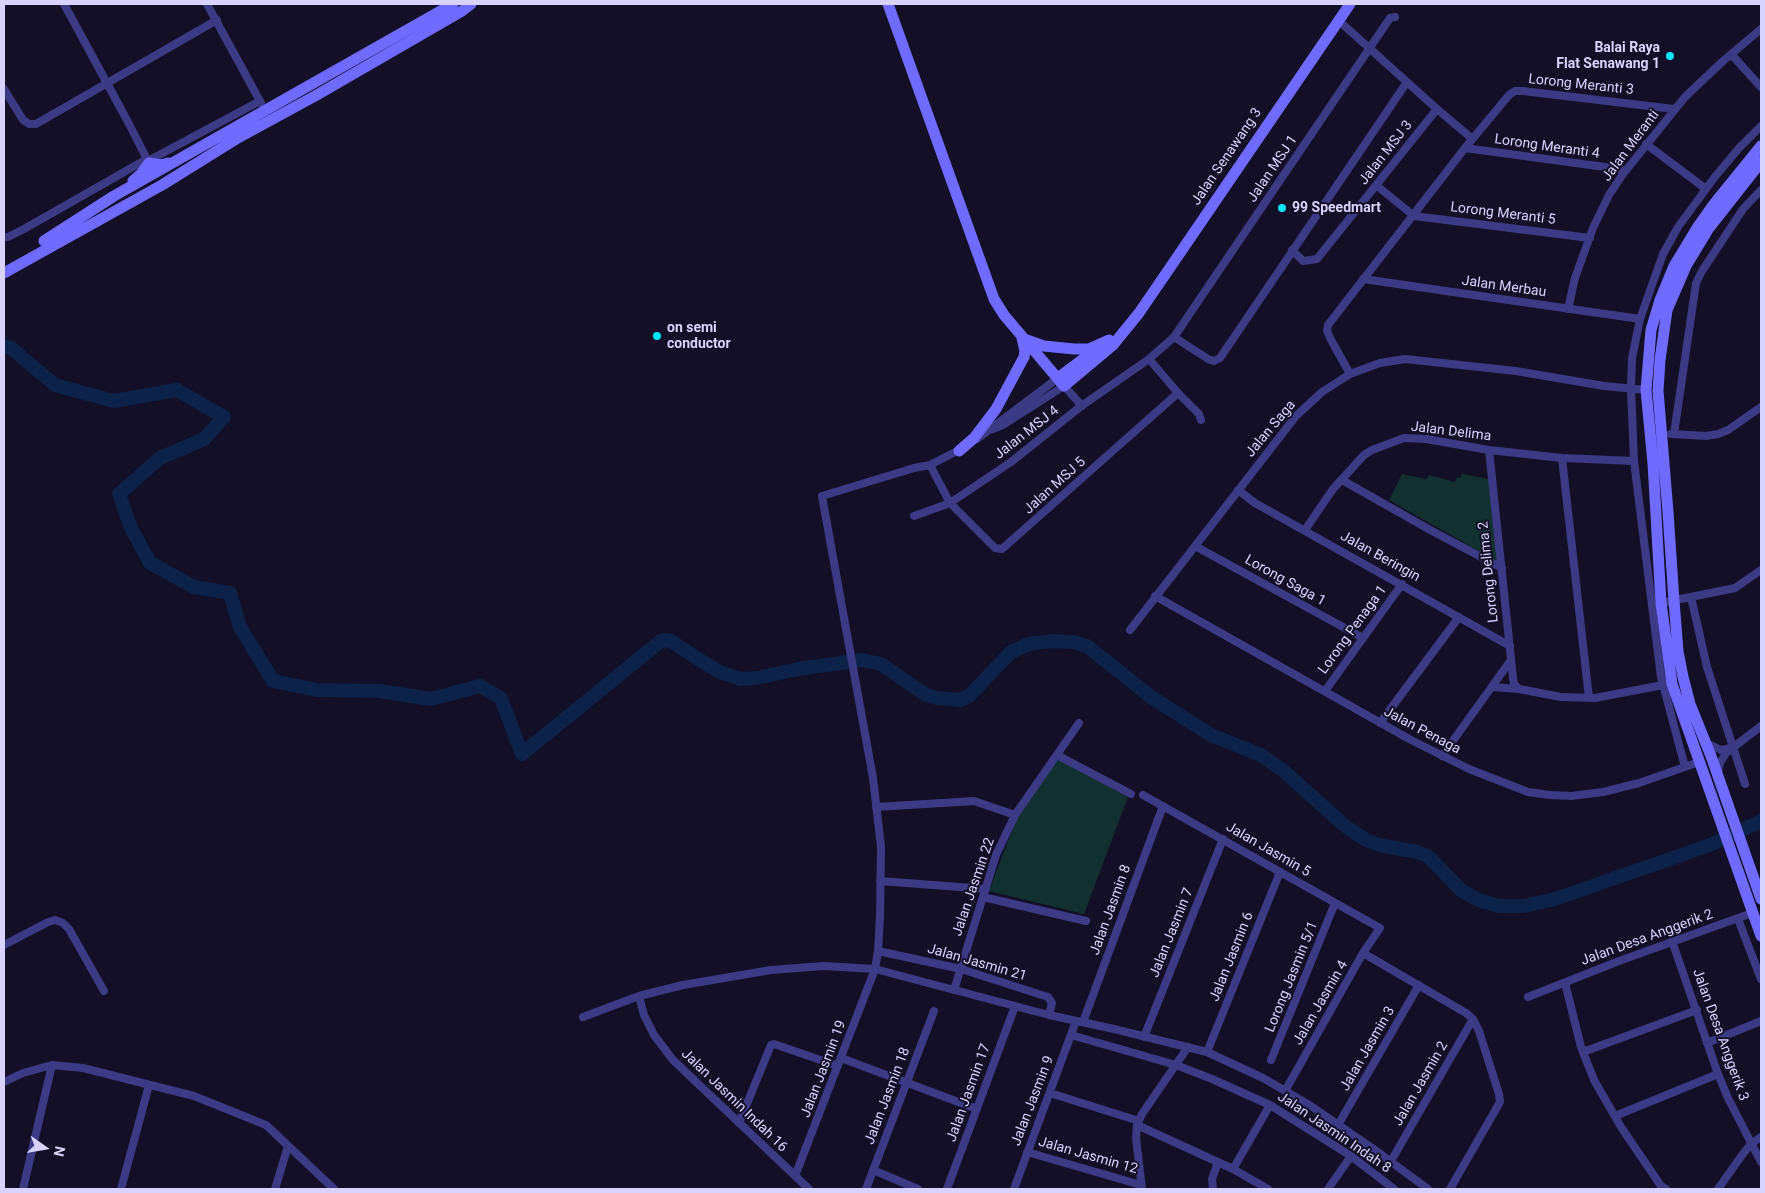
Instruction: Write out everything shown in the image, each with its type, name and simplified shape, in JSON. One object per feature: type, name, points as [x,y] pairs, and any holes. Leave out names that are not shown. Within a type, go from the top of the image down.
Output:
[{"type":"street","points":[[64,4],[108,83],[154,174],[153,182],[148,188],[83,228]]},
{"type":"street","points":[[207,4],[262,105]]},
{"type":"street","points":[[4,237],[24,230],[148,161],[262,105],[453,4]]},
{"type":"street","points":[[154,174],[160,177],[167,177],[315,96],[462,11],[470,4]]},
{"type":"street","points":[[888,4],[994,299],[1022,338],[1082,406]]},
{"type":"street","name":"Jalan Senawang 3","points":[[1061,382],[1113,345],[1128,327],[1172,266],[1350,4]]},
{"type":"street","name":"Jalan MSJ 1","points":[[1149,359],[1174,337],[1390,18],[1395,16]]},
{"type":"street","points":[[4,89],[23,120],[29,124],[36,124],[217,20]]},
{"type":"street","points":[[1338,20],[1469,136]]},
{"type":"street","name":"Jalan Meranti","points":[[1568,309],[1575,278],[1590,238],[1609,195],[1624,172],[1674,109],[1731,54],[1761,29]]},
{"type":"street","points":[[1731,54],[1761,87]]},
{"type":"street","points":[[1174,337],[1208,359],[1220,358],[1407,82]]},
{"type":"street","name":"Lorong Meranti 3","points":[[1466,148],[1509,95],[1515,91],[1674,109]]},
{"type":"street","points":[[4,264],[53,236],[114,196],[190,153],[262,105]]},
{"type":"street","name":"Jalan MSJ 3","points":[[1292,250],[1303,261],[1317,259],[1437,109]]},
{"type":"street","points":[[1686,768],[1663,685],[1634,461],[1631,389],[1633,352],[1640,319],[1663,254],[1678,227],[1739,148],[1761,126]]},
{"type":"street","points":[[4,272],[162,184],[236,139]]},
{"type":"street","points":[[1646,144],[1706,189]]},
{"type":"street","points":[[1761,146],[1714,204],[1674,266],[1660,300],[1651,330],[1646,390],[1653,463],[1661,603],[1672,684],[1699,762],[1728,821],[1742,844],[1761,899]]},
{"type":"street","points":[[1350,374],[1327,330],[1328,325],[1466,148]]},
{"type":"street","name":"Lorong Meranti 4","points":[[1466,148],[1620,169],[1624,172]]},
{"type":"street","points":[[148,161],[162,165],[190,153]]},
{"type":"street","points":[[114,196],[141,174],[148,161]]},
{"type":"street","points":[[1761,162],[1709,228],[1686,266],[1667,310],[1658,391],[1668,434],[1674,600],[1678,651],[1690,704],[1718,776],[1728,821],[1732,852],[1761,936]]},
{"type":"street","points":[[1376,186],[1414,216]]},
{"type":"street","points":[[1668,434],[1696,283],[1743,209],[1761,190]]},
{"type":"street","name":"Lorong Meranti 5","points":[[1414,216],[1590,238]]},
{"type":"street","name":"Jalan Merbau","points":[[1363,279],[1640,319]]},
{"type":"street","name":"Jalan Senawang 3","points":[[1061,382],[1109,340],[1128,327]]},
{"type":"street","points":[[1022,338],[1044,346],[1074,349],[1089,349],[1109,340]]},
{"type":"street","points":[[959,451],[974,438],[996,409],[1024,357],[1025,351],[1022,338]]},
{"type":"street","points":[[1149,359],[1198,414],[1201,420]]},
{"type":"street","name":"Jalan MSJ 4","points":[[914,516],[950,503],[1012,462],[1082,406],[1149,359]]},
{"type":"street","name":"Jalan Saga","points":[[1130,630],[1296,416],[1322,392],[1350,374],[1380,363],[1406,359],[1525,372],[1604,386],[1646,390]]},
{"type":"street","points":[[930,465],[959,451],[1061,382]]},
{"type":"street","name":"Jalan MSJ 5","points":[[930,465],[950,503],[995,548],[1002,549],[1178,393]]},
{"type":"street","points":[[1668,434],[1706,436],[1718,434],[1728,430],[1761,408]]},
{"type":"street","name":"Jalan Delima","points":[[1305,530],[1333,489],[1354,464],[1372,450],[1404,438],[1426,439],[1489,450],[1562,458],[1634,461]]},
{"type":"street","name":"Lorong Delima 2","points":[[1489,450],[1513,678],[1514,684],[1519,689]]},
{"type":"street","points":[[1562,458],[1589,698]]},
{"type":"street","name":"Jalan Jasmin 19","points":[[795,1176],[875,970],[878,951],[881,847],[872,778],[822,496],[914,468],[930,465]]},
{"type":"street","points":[[1342,480],[1502,568]]},
{"type":"street","name":"Jalan Beringin","points":[[1238,490],[1254,503],[1510,646]]},
{"type":"street","name":"Lorong Saga 1","points":[[1195,546],[1363,638]]},
{"type":"street","points":[[1661,603],[1735,588],[1761,570]]},
{"type":"street","name":"Lorong Penaga 1","points":[[1324,692],[1402,584]]},
{"type":"street","name":"Jalan Penaga","points":[[1155,596],[1324,692],[1442,756],[1528,792],[1571,796],[1603,792],[1640,783],[1699,762]]},
{"type":"street","points":[[1691,597],[1707,667],[1745,784]]},
{"type":"street","points":[[1380,723],[1459,617]]},
{"type":"street","points":[[1442,756],[1511,660]]},
{"type":"street","points":[[1493,687],[1519,689],[1561,697],[1589,698],[1663,685]]},
{"type":"street","name":"Jalan Jasmin 22","points":[[954,990],[996,855],[1015,815],[1079,723]]},
{"type":"street","points":[[1718,776],[1723,758],[1733,747],[1761,726]]},
{"type":"street","points":[[1706,743],[1721,750],[1733,747]]},
{"type":"street","points":[[1057,755],[1132,794]]},
{"type":"street","name":"Jalan Jasmin 5","points":[[1142,795],[1380,928]]},
{"type":"street","points":[[876,807],[974,801],[1015,815]]},
{"type":"street","name":"Jalan Jasmin 8","points":[[1080,1022],[1163,806]]},
{"type":"street","name":"Jalan Jasmin 7","points":[[1144,1036],[1222,839]]},
{"type":"street","points":[[1742,844],[1758,904],[1758,908],[1752,913]]},
{"type":"street","name":"Jalan Jasmin 6","points":[[1207,1052],[1280,872]]},
{"type":"street","points":[[880,881],[984,893],[1086,921]]},
{"type":"street","name":"Lorong Jasmin 5/1","points":[[1271,1060],[1335,903]]},
{"type":"street","name":"Jalan Desa Anggerik 2","points":[[1528,997],[1672,941],[1752,913]]},
{"type":"street","points":[[1738,919],[1761,979]]},
{"type":"street","points":[[4,945],[48,922],[55,920],[63,923],[69,929],[104,991]]},
{"type":"street","name":"Jalan Jasmin 4","points":[[1285,1090],[1363,953],[1380,928]]},
{"type":"street","name":"Jalan Desa Anggerik 3","points":[[1672,941],[1718,1074],[1761,1162]]},
{"type":"street","name":"Jalan Jasmin 21","points":[[878,951],[961,969],[1048,997],[1052,1003],[1049,1015]]},
{"type":"street","points":[[1363,953],[1466,1013],[1473,1019],[1482,1040],[1500,1102],[1450,1189]]},
{"type":"street","points":[[583,1017],[640,996],[683,985],[770,970],[824,966],[875,970],[1049,1015],[1207,1052],[1285,1090],[1428,1189]]},
{"type":"street","points":[[1565,983],[1583,1052],[1594,1080],[1661,1186],[1666,1189]]},
{"type":"street","name":"Jalan Jasmin 3","points":[[1338,1125],[1418,985]]},
{"type":"street","name":"Jalan Jasmin Indah 16","points":[[640,996],[644,1015],[654,1035],[673,1060],[809,1189]]},
{"type":"street","name":"Jalan Jasmin 17","points":[[947,1189],[1015,1006]]},
{"type":"street","points":[[1583,1052],[1697,1010]]},
{"type":"street","name":"Jalan Jasmin 18","points":[[866,1189],[934,1011]]},
{"type":"street","name":"Jalan Jasmin 2","points":[[1391,1162],[1473,1019]]},
{"type":"street","points":[[1707,1043],[1761,1021]]},
{"type":"street","name":"Jalan Jasmin 9","points":[[1014,1189],[1071,1035],[1080,1022]]},
{"type":"street","name":"Jalan Jasmin Indah 8","points":[[1071,1035],[1176,1065],[1270,1105],[1351,1156],[1394,1189]]},
{"type":"street","points":[[738,1123],[771,1045],[774,1044],[906,1083],[976,1109]]},
{"type":"street","points":[[1142,1187],[1136,1138],[1138,1123],[1188,1048]]},
{"type":"street","points":[[4,1082],[23,1073],[52,1065],[83,1068],[194,1096],[266,1125],[334,1189]]},
{"type":"street","points":[[23,1189],[52,1065]]},
{"type":"street","points":[[1615,1116],[1718,1074]]},
{"type":"street","points":[[121,1189],[149,1085]]},
{"type":"street","points":[[1050,1093],[1138,1123],[1233,1169],[1268,1189]]},
{"type":"street","points":[[1233,1169],[1270,1105]]},
{"type":"street","points":[[1718,1189],[1751,1144],[1761,1138]]},
{"type":"street","points":[[275,1189],[288,1146]]},
{"type":"street","name":"Jalan Jasmin 12","points":[[1027,1152],[1142,1187]]},
{"type":"street","points":[[1328,1189],[1351,1156]]},
{"type":"street","points":[[1212,1189],[1212,1179],[1218,1162]]},
{"type":"street","points":[[873,1170],[918,1189]]},
{"type":"green space","points":[[1402,474],[1426,479],[1429,475],[1455,482],[1457,477],[1460,478],[1462,474],[1489,479],[1500,563],[1389,500]]},
{"type":"green space","points":[[1058,759],[1128,797],[1084,914],[989,891],[1017,818]]},
{"type":"waterway","points":[[4,346],[11,348],[55,385],[114,401],[177,390],[224,417],[204,439],[160,458],[119,494],[131,528],[150,563],[194,587],[230,593],[240,627],[273,681],[317,690],[379,691],[431,699],[480,686],[501,698],[522,754],[662,640],[671,641],[720,672],[740,679],[757,678],[798,669],[862,660],[881,664],[926,695],[960,700],[969,696],[1011,652],[1029,644],[1052,641],[1073,642],[1087,646],[1151,697],[1211,735],[1261,755],[1285,772],[1345,826],[1366,840],[1383,846],[1418,852],[1429,857],[1462,891],[1478,900],[1499,906],[1524,906],[1555,899],[1710,845],[1761,821]]},
{"type":"place","name":"Balai Raya Flat Senawang 1","points":[[1670,56]]},
{"type":"place","name":"99 Speedmart","points":[[1282,208]]},
{"type":"place","name":"on semi conductor","points":[[657,336]]}]
